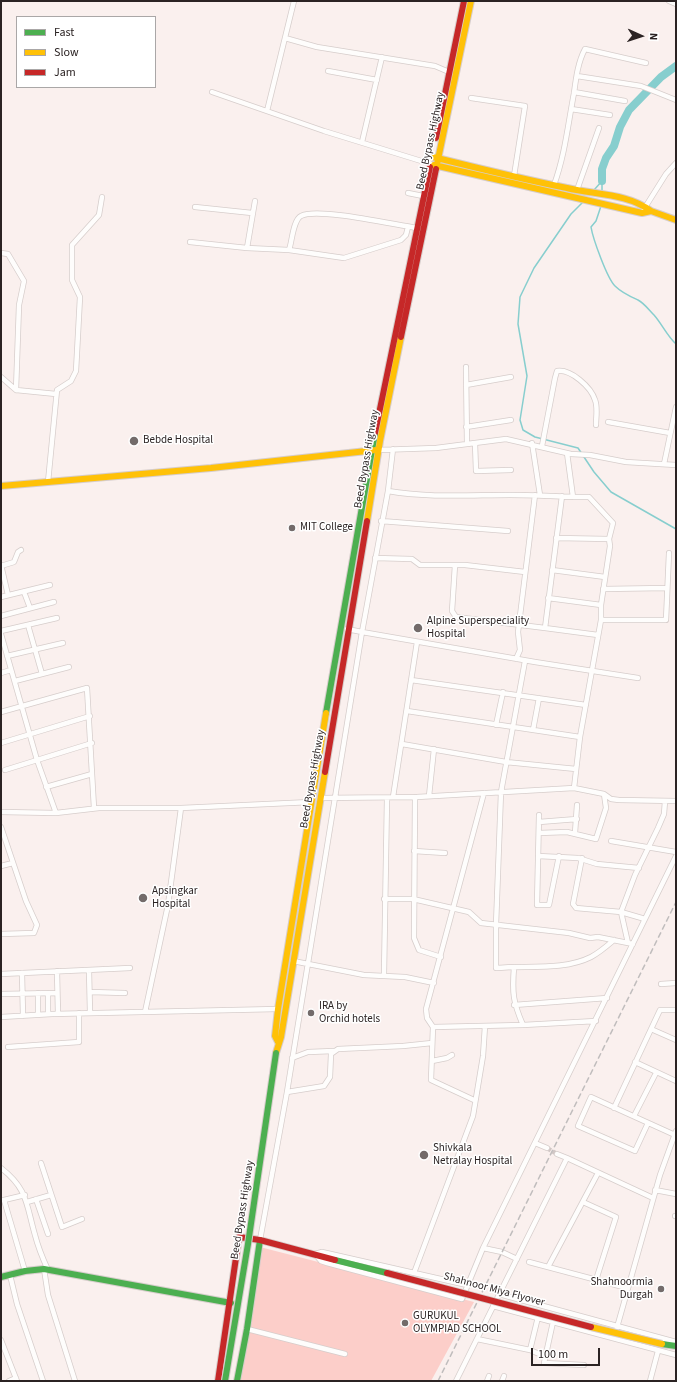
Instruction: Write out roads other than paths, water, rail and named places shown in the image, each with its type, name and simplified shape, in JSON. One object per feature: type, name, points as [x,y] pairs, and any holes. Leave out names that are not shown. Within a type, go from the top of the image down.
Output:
[{"type":"main road","name":"Beed Bypass Highway","points":[[435,158],[449,72],[464,1]]},
{"type":"main road","name":"Beed Bypass Highway","points":[[225,1381],[248,1244],[276,1052],[278,1042],[281,1037],[348,629],[375,450],[423,196],[431,164],[435,158],[471,1]]},
{"type":"main road","points":[[435,158],[580,191],[611,196],[646,206],[651,211],[676,220]]},
{"type":"main road","name":"Beed Bypass Highway","points":[[278,1042],[275,1036],[278,1009],[340,628],[431,164]]},
{"type":"main road","points":[[431,164],[642,212],[651,211]]},
{"type":"main road","points":[[1,486],[375,450]]},
{"type":"main road","name":"Shahnoor Miya Flyover","points":[[231,1303],[239,1237],[260,1240],[478,1295],[601,1330],[668,1346],[676,1350]]},
{"type":"main road","points":[[238,1381],[260,1240]]},
{"type":"main road","points":[[1,1277],[24,1271],[46,1270],[231,1303],[218,1381]]},
{"type":"main road","name":"Shahnoor Miya Flyover","points":[[668,1346],[676,1346]]},
{"type":"street","points":[[267,111],[294,1]]},
{"type":"street","points":[[669,1],[676,4]]},
{"type":"street","points":[[285,38],[317,47],[435,66],[449,72]]},
{"type":"street","points":[[554,185],[564,154],[577,76],[585,48],[646,63]]},
{"type":"street","points":[[362,142],[382,57]]},
{"type":"street","points":[[328,71],[377,80]]},
{"type":"street","points":[[577,76],[641,86],[660,92],[676,100]]},
{"type":"street","points":[[212,92],[324,131],[431,164],[435,158]]},
{"type":"street","points":[[574,92],[625,101]]},
{"type":"street","points":[[471,98],[525,106],[514,176]]},
{"type":"street","points":[[571,109],[610,115]]},
{"type":"street","points":[[580,191],[599,128]]},
{"type":"street","points":[[642,212],[666,174],[676,163]]},
{"type":"street","points":[[408,193],[423,196]]},
{"type":"street","points":[[48,482],[57,390],[61,386],[71,381],[76,371],[80,297],[72,280],[72,245],[99,215],[102,197]]},
{"type":"street","points":[[247,248],[255,201]]},
{"type":"street","points":[[195,206],[252,214]]},
{"type":"street","points":[[289,250],[297,220],[301,216],[320,213],[417,228]]},
{"type":"street","points":[[190,242],[247,248],[289,250],[344,258],[401,240],[406,235],[408,227]]},
{"type":"street","points":[[1,253],[8,254],[24,281],[19,305],[16,390]]},
{"type":"street","points":[[466,367],[467,444]]},
{"type":"street","points":[[542,444],[554,378],[557,371],[563,370],[568,372],[587,387],[595,400],[596,425]]},
{"type":"street","points":[[1,376],[16,390],[56,394]]},
{"type":"street","points":[[466,385],[511,377]]},
{"type":"street","points":[[664,464],[676,407]]},
{"type":"street","points":[[466,427],[511,420]]},
{"type":"street","points":[[608,422],[670,433]]},
{"type":"street","points":[[375,450],[436,448],[506,439],[542,444],[569,453],[590,455],[626,462],[676,465]]},
{"type":"street","points":[[475,443],[476,471],[511,470]]},
{"type":"street","points":[[516,659],[520,650],[518,625],[537,495],[532,443]]},
{"type":"street","points":[[260,1240],[287,1092],[362,632],[381,521],[388,491],[393,449]]},
{"type":"street","points":[[569,453],[573,497]]},
{"type":"street","points":[[388,491],[454,495],[537,495],[589,497],[613,523],[609,540],[610,546],[601,605],[601,620],[580,737],[574,788]]},
{"type":"street","points":[[545,628],[562,496]]},
{"type":"street","points":[[381,521],[508,531]]},
{"type":"street","points":[[556,538],[609,540]]},
{"type":"street","points":[[8,596],[1,566],[14,562],[18,552],[21,550]]},
{"type":"street","points":[[601,620],[666,620],[669,553]]},
{"type":"street","points":[[375,558],[412,559],[420,565],[455,565],[525,572]]},
{"type":"street","points":[[455,565],[453,614],[456,617],[598,635]]},
{"type":"street","points":[[552,570],[605,577]]},
{"type":"street","points":[[1,597],[50,585]]},
{"type":"street","points":[[603,589],[667,588]]},
{"type":"street","points":[[24,592],[30,608]]},
{"type":"street","points":[[548,598],[601,605]]},
{"type":"street","points":[[1,616],[54,602]]},
{"type":"street","points":[[1,631],[57,618]]},
{"type":"street","points":[[28,625],[42,674]]},
{"type":"street","points":[[340,628],[525,661],[638,678]]},
{"type":"street","points":[[1,634],[37,760],[56,813]]},
{"type":"street","points":[[393,797],[417,642]]},
{"type":"street","points":[[7,656],[63,643]]},
{"type":"street","points":[[525,661],[501,792],[496,925],[496,968],[549,966],[573,963],[592,957],[614,940]]},
{"type":"street","points":[[14,681],[69,667]]},
{"type":"street","points":[[1,673],[11,670]]},
{"type":"street","points":[[411,680],[519,694],[586,705]]},
{"type":"street","points":[[1,712],[87,688],[92,743],[94,808]]},
{"type":"street","points":[[496,725],[503,692]]},
{"type":"street","points":[[533,730],[539,698]]},
{"type":"street","points":[[407,711],[580,737]]},
{"type":"street","points":[[1,744],[29,733],[90,716]]},
{"type":"street","points":[[5,770],[92,743]]},
{"type":"street","points":[[402,744],[506,762],[576,769]]},
{"type":"street","points":[[429,796],[434,749]]},
{"type":"street","points":[[46,787],[92,774]]},
{"type":"street","points":[[320,798],[415,797],[574,788],[604,794],[619,800],[676,801]]},
{"type":"street","points":[[474,1100],[432,1080],[433,1027],[427,1018],[426,1009],[484,793]]},
{"type":"street","points":[[539,833],[575,833],[596,840],[606,808],[604,794]]},
{"type":"street","points":[[415,797],[413,899],[414,938],[419,950],[441,957]]},
{"type":"street","points":[[384,975],[384,899],[387,798]]},
{"type":"street","points":[[630,944],[622,912],[639,868],[664,814],[665,801]]},
{"type":"street","points":[[1,812],[56,813],[94,808],[181,808],[311,802]]},
{"type":"street","points":[[575,833],[577,805]]},
{"type":"street","points":[[145,1012],[168,905],[181,808]]},
{"type":"street","points":[[539,815],[537,905],[549,905],[559,856]]},
{"type":"street","points":[[539,822],[577,819]]},
{"type":"street","points":[[1,828],[26,901],[37,925],[34,933],[1,934]]},
{"type":"street","points":[[611,841],[676,852]]},
{"type":"street","points":[[414,851],[445,853]]},
{"type":"street","points":[[538,856],[582,858],[597,864],[639,868]]},
{"type":"street","points":[[466,1285],[322,1252],[315,1254],[321,1261],[327,1263],[462,1299],[466,1285],[483,1248],[596,1021],[630,944],[645,919],[676,856]]},
{"type":"street","points":[[582,858],[573,904],[576,908],[622,912],[645,919]]},
{"type":"street","points":[[1,866],[13,863]]},
{"type":"street","points":[[384,899],[413,899],[454,908],[469,912],[481,923],[569,933],[590,938],[598,937],[630,944]]},
{"type":"street","points":[[293,961],[364,975],[384,975],[434,983]]},
{"type":"street","points":[[514,967],[514,1005],[523,1026]]},
{"type":"street","points":[[1,974],[130,968]]},
{"type":"street","points":[[89,970],[90,1013]]},
{"type":"street","points":[[57,971],[58,1014]]},
{"type":"street","points":[[22,973],[23,1016]]},
{"type":"street","points":[[661,984],[676,983]]},
{"type":"street","points":[[90,992],[126,993]]},
{"type":"street","points":[[1,993],[57,993]]},
{"type":"street","points":[[38,993],[38,1015]]},
{"type":"street","points":[[48,993],[48,1014]]},
{"type":"street","points":[[514,1005],[607,998]]},
{"type":"street","points":[[1,1017],[79,1013],[278,1009]]},
{"type":"street","points":[[614,1108],[660,1010],[676,1010]]},
{"type":"street","points":[[8,1046],[79,1042],[79,1013]]},
{"type":"street","points":[[433,1027],[523,1026],[596,1021]]},
{"type":"street","points":[[414,1273],[473,1116],[474,1100],[483,1056],[484,1026]]},
{"type":"street","points":[[651,1028],[676,1040]]},
{"type":"street","points":[[292,1058],[308,1052],[432,1043]]},
{"type":"street","points":[[287,1092],[324,1086],[330,1077],[331,1054],[334,1051]]},
{"type":"street","points":[[432,1061],[447,1058],[452,1055]]},
{"type":"street","points":[[636,1062],[656,1073],[676,1081]]},
{"type":"street","points":[[634,1116],[656,1073]]},
{"type":"street","points":[[614,1338],[655,1190],[675,1133],[648,1123],[591,1097],[578,1126],[635,1151],[648,1123]]},
{"type":"street","points":[[535,1143],[547,1148]]},
{"type":"street","points":[[558,1154],[653,1198]]},
{"type":"street","points":[[456,1381],[567,1158]]},
{"type":"street","points":[[41,1163],[62,1227],[82,1219]]},
{"type":"street","points":[[1,1168],[15,1178],[25,1195],[35,1236],[46,1270],[48,1295],[75,1381]]},
{"type":"street","points":[[548,1267],[598,1172]]},
{"type":"street","points":[[655,1190],[676,1194]]},
{"type":"street","points":[[24,1271],[2,1200],[25,1195]]},
{"type":"street","points":[[27,1202],[52,1195]]},
{"type":"street","points":[[36,1199],[48,1234]]},
{"type":"street","points":[[582,1202],[616,1217],[596,1280]]},
{"type":"street","points":[[483,1248],[502,1252],[516,1259]]},
{"type":"street","points":[[529,1262],[627,1288]]},
{"type":"street","points":[[10,1275],[17,1304],[43,1381]]},
{"type":"street","points":[[499,1294],[676,1342]]},
{"type":"street","points":[[493,1306],[676,1355]]},
{"type":"street","points":[[530,1350],[538,1317]]},
{"type":"street","points":[[553,1322],[544,1363],[584,1365]]},
{"type":"street","points":[[247,1329],[345,1354]]},
{"type":"street","points":[[477,1339],[530,1350],[546,1357]]},
{"type":"street","points":[[1,1341],[16,1379],[9,1381]]},
{"type":"street","points":[[650,1381],[658,1351]]},
{"type":"street","points":[[487,1381],[489,1376]]},
{"type":"street","points":[[502,1381],[504,1376]]},
{"type":"waterway","points":[[602,181],[602,169],[606,158],[614,146],[620,127],[629,110],[661,77],[676,66]]},
{"type":"waterway","points":[[594,190],[602,181]]},
{"type":"waterway","points":[[602,182],[602,192]]},
{"type":"waterway","points":[[583,202],[571,214],[534,268],[520,297],[518,324],[527,376],[520,420],[523,430],[535,437],[578,448],[594,472],[611,492],[676,529]]},
{"type":"waterway","points":[[601,206],[596,221],[591,227],[597,249],[608,275],[615,286],[626,294],[640,301],[646,307],[676,344]]},
{"type":"tunnel","points":[[547,1148],[557,1154]]},
{"type":"railway","points":[[438,1381],[676,902]]},
{"type":"place","name":"Bebde Hospital","points":[[134,441]]},
{"type":"place","name":"MIT College","points":[[292,528]]},
{"type":"place","name":"Alpine Superspeciality Hospital","points":[[418,628]]},
{"type":"place","name":"Apsingkar Hospital","points":[[143,898]]},
{"type":"place","name":"IRA by Orchid hotels","points":[[311,1013]]},
{"type":"place","name":"Shivkala Netralay Hospital","points":[[424,1155]]},
{"type":"place","name":"Shahnoormia Durgah","points":[[661,1289]]},
{"type":"place","name":"GURUKUL OLYMPIAD SCHOOL","points":[[405,1323]]}]
